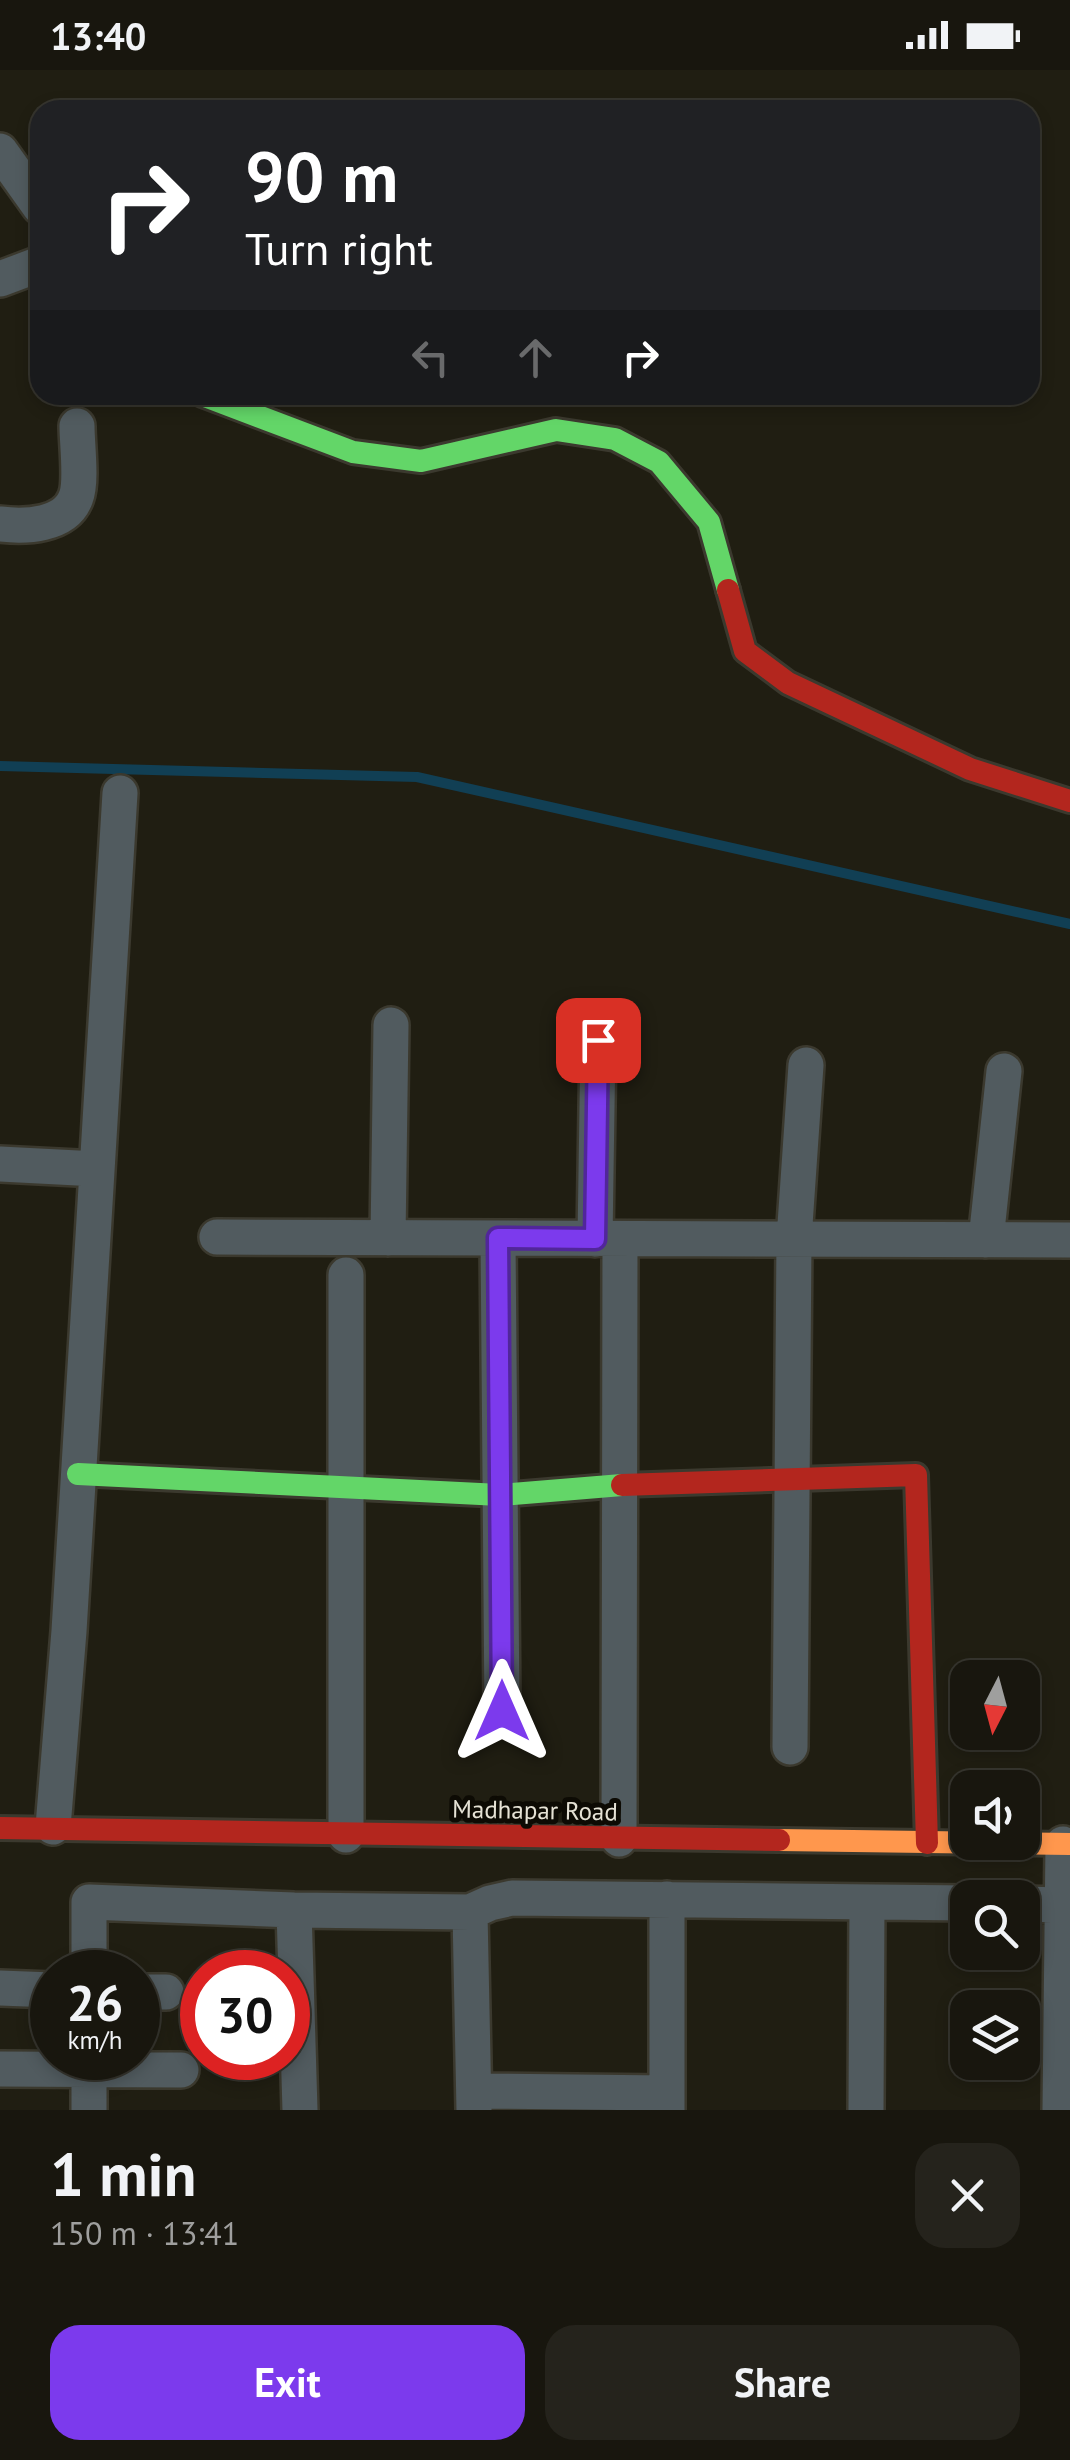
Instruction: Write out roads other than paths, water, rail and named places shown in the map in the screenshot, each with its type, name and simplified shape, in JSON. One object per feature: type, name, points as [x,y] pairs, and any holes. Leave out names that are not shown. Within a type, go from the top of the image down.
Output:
[{"type":"street","points":[[0,151],[30,193]]},
{"type":"street","points":[[0,280],[30,268]]},
{"type":"street","points":[[229,405],[354,452],[421,461],[556,430],[615,439],[659,462],[709,522],[745,650],[788,683],[970,769],[1070,801]]},
{"type":"street","points":[[0,524],[46,522],[66,512],[77,496],[77,426]]},
{"type":"street","points":[[53,1827],[120,794]]},
{"type":"street","points":[[388,1238],[390,1025]]},
{"type":"street","points":[[598,1040],[618,1485],[619,1839]]},
{"type":"street","points":[[790,1747],[794,1239],[806,1065]]},
{"type":"street","points":[[986,1240],[1004,1071]]},
{"type":"street","points":[[0,1164],[97,1169]]},
{"type":"street","points":[[217,1236],[1070,1240]]},
{"type":"street","points":[[498,1238],[502,1711]]},
{"type":"street","points":[[346,1275],[346,1835]]},
{"type":"street","points":[[78,1474],[500,1496],[618,1485],[916,1475],[927,1842]]},
{"type":"street","name":"Madhapar Road","points":[[0,1828],[1066,1844]]},
{"type":"street","points":[[1060,2110],[1066,1844]]},
{"type":"street","points":[[89,1950],[89,1902],[470,1912],[512,1898],[950,1904]]},
{"type":"street","points":[[470,1912],[474,2100],[667,2102],[667,1899]]},
{"type":"street","points":[[866,2110],[868,1902]]},
{"type":"street","points":[[1040,1904],[1062,1905]]},
{"type":"street","points":[[294,1910],[300,2110]]},
{"type":"street","points":[[0,1988],[30,1989]]},
{"type":"street","points":[[0,2070],[30,2068]]},
{"type":"street","points":[[89,2080],[89,2110]]},
{"type":"waterway","points":[[0,766],[417,777],[1070,924]]}]
